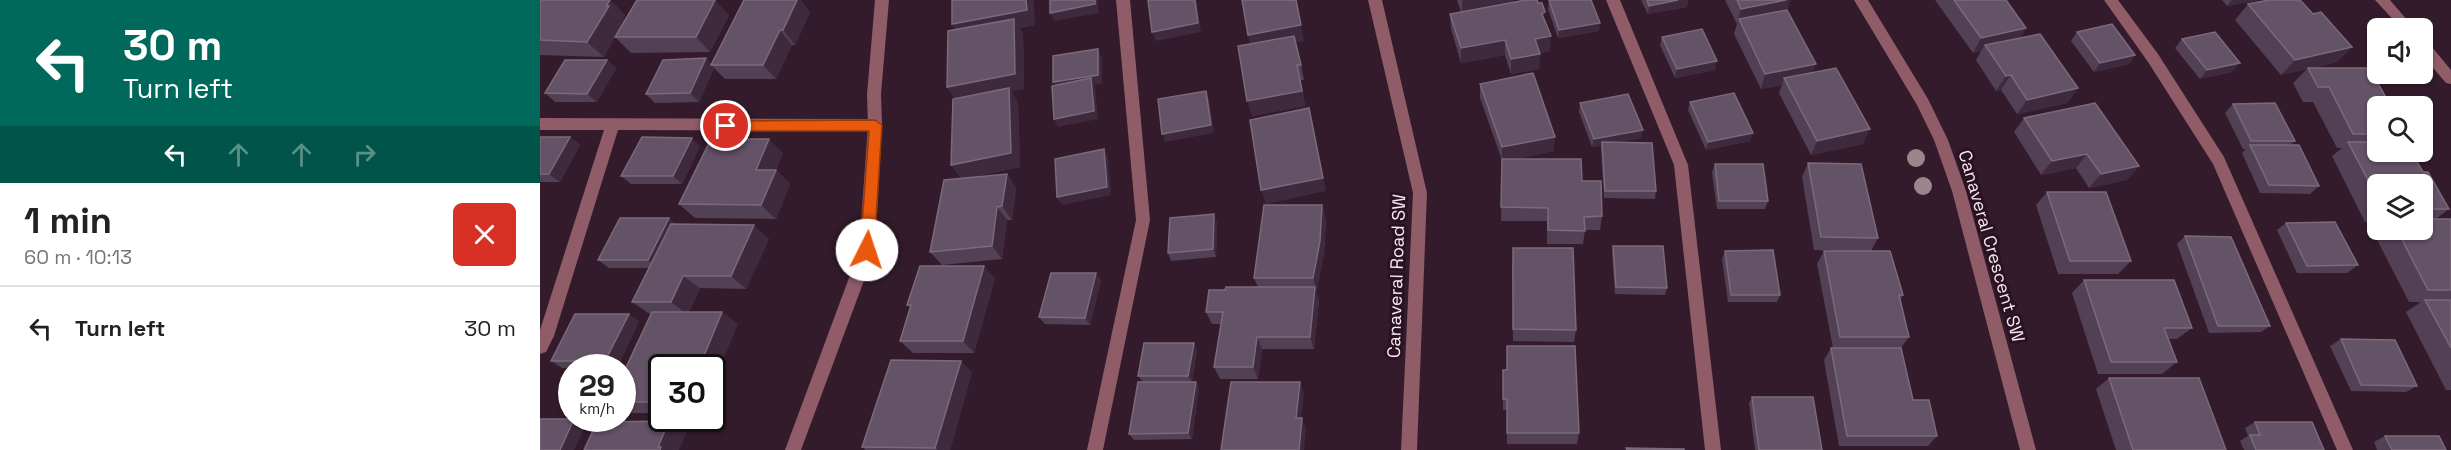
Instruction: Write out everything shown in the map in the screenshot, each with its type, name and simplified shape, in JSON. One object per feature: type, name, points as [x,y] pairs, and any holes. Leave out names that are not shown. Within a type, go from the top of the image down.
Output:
[{"type":"street","points":[[793,450],[867,250],[875,125],[874,94],[882,0]]},
{"type":"street","points":[[1095,450],[1143,220],[1123,0]]},
{"type":"street","name":"Canaveral Road SW","points":[[1375,0],[1420,193],[1409,450]]},
{"type":"street","points":[[1613,0],[1681,165],[1713,450]]},
{"type":"street","name":"Canaveral Crescent SW","points":[[1861,0],[1923,103],[1941,140],[1962,202],[2028,450]]},
{"type":"street","points":[[2111,0],[2153,57],[2219,161],[2345,450]]},
{"type":"street","points":[[2382,0],[2399,18]]},
{"type":"street","points":[[2433,58],[2451,79]]},
{"type":"street","points":[[540,124],[875,125]]},
{"type":"street","points":[[540,347],[546,336],[612,126]]},
{"type":"building","points":[[542,0],[610,0],[606,6],[609,6],[587,42],[540,40],[540,2]]},
{"type":"building","points":[[637,0],[715,0],[696,37],[615,37]]},
{"type":"building","points":[[744,0],[797,0],[763,65],[711,65]]},
{"type":"building","points":[[952,0],[1026,0],[1027,10],[952,24]]},
{"type":"building","points":[[1050,0],[1095,0],[1095,4],[1050,13]]},
{"type":"building","points":[[1148,0],[1195,0],[1198,23],[1152,32]]},
{"type":"building","points":[[1242,0],[1296,0],[1301,25],[1248,35]]},
{"type":"building","points":[[1537,0],[1538,3],[1542,3],[1545,12],[1542,14],[1551,36],[1535,39],[1540,54],[1511,59],[1505,40],[1461,48],[1450,14]]},
{"type":"building","points":[[1549,0],[1591,0],[1600,23],[1559,30]]},
{"type":"building","points":[[1647,0],[1678,0],[1649,6]]},
{"type":"building","points":[[1737,0],[1786,0],[1741,9]]},
{"type":"building","points":[[1954,0],[2006,0],[2026,28],[1981,38]]},
{"type":"building","points":[[2269,0],[2300,0],[2313,14],[2321,12],[2352,47],[2295,60],[2248,4]]},
{"type":"building","points":[[1787,10],[1816,64],[1765,74],[1739,19]]},
{"type":"building","points":[[1014,19],[1015,74],[947,87],[948,31]]},
{"type":"building","points":[[2112,24],[2135,55],[2100,63],[2077,32]]},
{"type":"building","points":[[1702,29],[1717,61],[1677,69],[1662,37]]},
{"type":"building","points":[[2215,32],[2240,63],[2207,70],[2182,39]]},
{"type":"building","points":[[2040,34],[2078,88],[2027,100],[2011,75],[2006,76],[1985,45]]},
{"type":"building","points":[[1294,36],[1301,65],[1297,65],[1302,91],[1247,101],[1238,46]]},
{"type":"building","points":[[1098,49],[1098,75],[1053,82],[1053,56]]},
{"type":"building","points":[[706,58],[690,93],[646,94],[663,60]]},
{"type":"building","points":[[565,60],[607,60],[587,94],[545,93]]},
{"type":"building","points":[[1836,68],[1870,129],[1817,141],[1784,78]]},
{"type":"building","points":[[2308,68],[2367,68],[2367,84],[2378,84],[2385,96],[2367,96],[2367,134],[2353,134],[2329,87],[2318,87]]},
{"type":"building","points":[[1533,73],[1555,137],[1502,147],[1480,84]]},
{"type":"building","points":[[1091,78],[1094,111],[1054,119],[1052,86]]},
{"type":"building","points":[[1009,88],[1011,153],[951,165],[953,99]]},
{"type":"building","points":[[1206,91],[1211,125],[1162,134],[1158,99]]},
{"type":"building","points":[[1734,93],[1753,133],[1708,142],[1690,102]]},
{"type":"building","points":[[1628,94],[1643,130],[1594,139],[1580,103]]},
{"type":"building","points":[[2095,103],[2139,166],[2101,174],[2087,154],[2052,161],[2024,118]]},
{"type":"building","points":[[2275,103],[2295,141],[2251,141],[2233,104]]},
{"type":"building","points":[[1309,108],[1323,178],[1261,190],[1250,120]]},
{"type":"building","points":[[540,137],[570,137],[549,174],[540,174]]},
{"type":"building","points":[[642,137],[692,138],[673,176],[621,176]]},
{"type":"building","points":[[711,139],[769,139],[756,170],[776,170],[761,205],[679,204]]},
{"type":"building","points":[[1602,142],[1652,143],[1656,191],[1605,191]]},
{"type":"building","points":[[2348,142],[2367,142],[2367,162],[2417,162],[2423,172],[2429,174],[2367,174],[2367,178]]},
{"type":"building","points":[[2250,145],[2299,145],[2319,186],[2269,185]]},
{"type":"building","points":[[1104,149],[1107,187],[1057,197],[1055,159]]},
{"type":"building","points":[[1502,159],[1581,159],[1582,181],[1601,181],[1602,216],[1584,217],[1585,231],[1548,230],[1548,208],[1501,207]]},
{"type":"building","points":[[1808,163],[1861,164],[1878,238],[1821,237]]},
{"type":"building","points":[[1715,164],[1763,164],[1768,201],[1719,201]]},
{"type":"building","points":[[1007,174],[1002,206],[997,207],[992,246],[930,252],[944,180]]},
{"type":"building","points":[[2433,181],[2449,209],[2433,209]]},
{"type":"building","points":[[2047,192],[2106,192],[2131,261],[2070,261]]},
{"type":"building","points":[[1264,205],[1322,205],[1320,241],[1313,278],[1254,278]]},
{"type":"building","points":[[1214,214],[1213,249],[1168,253],[1170,218]]},
{"type":"building","points":[[620,218],[669,218],[648,260],[598,260]]},
{"type":"building","points":[[2433,219],[2451,219],[2451,290],[2428,290],[2402,240],[2433,240]]},
{"type":"building","points":[[2335,222],[2358,265],[2307,266],[2286,223]]},
{"type":"building","points":[[671,224],[754,225],[731,276],[683,276],[671,302],[632,302]]},
{"type":"building","points":[[2185,236],[2231,237],[2270,326],[2218,326]]},
{"type":"building","points":[[1613,246],[1663,246],[1667,288],[1616,287]]},
{"type":"building","points":[[1513,248],[1573,248],[1576,330],[1513,329]]},
{"type":"building","points":[[1773,250],[1780,295],[1731,295],[1725,251]]},
{"type":"building","points":[[1824,251],[1890,251],[1903,295],[1899,295],[1909,337],[1840,337]]},
{"type":"building","points":[[920,266],[984,266],[963,341],[900,341],[911,305],[907,305]]},
{"type":"building","points":[[1051,273],[1096,273],[1085,318],[1039,317]]},
{"type":"building","points":[[2084,280],[2174,280],[2192,328],[2164,328],[2177,362],[2111,362]]},
{"type":"building","points":[[1226,287],[1315,287],[1310,337],[1257,337],[1253,367],[1214,367],[1223,312],[1206,312],[1209,290],[1225,290]]},
{"type":"building","points":[[2425,300],[2451,300],[2451,348]]},
{"type":"building","points":[[652,312],[722,312],[705,354],[648,354],[648,402],[636,402],[636,354],[632,354]]},
{"type":"building","points":[[575,314],[629,314],[609,354],[558,354],[558,361],[551,361]]},
{"type":"building","points":[[2341,339],[2395,340],[2417,386],[2361,385]]},
{"type":"building","points":[[1144,343],[1194,343],[1188,376],[1138,376]]},
{"type":"building","points":[[1507,346],[1575,346],[1579,433],[1507,433],[1507,399],[1503,399],[1503,370],[1507,370]]},
{"type":"building","points":[[1831,348],[1901,348],[1913,400],[1929,400],[1937,436],[1847,436]]},
{"type":"building","points":[[891,360],[961,361],[935,448],[862,447]]},
{"type":"building","points":[[2109,378],[2199,378],[2226,450],[2133,450]]},
{"type":"building","points":[[1138,382],[1196,382],[1188,433],[1129,434]]},
{"type":"building","points":[[1231,382],[1300,382],[1296,418],[1302,418],[1299,450],[1221,450]]},
{"type":"building","points":[[1752,397],[1813,397],[1822,450],[1759,450]]},
{"type":"building","points":[[540,419],[558,419],[558,432],[568,432],[560,450],[540,450]]},
{"type":"building","points":[[636,421],[648,421],[648,432],[664,432],[658,447],[661,447],[660,450],[584,450],[592,432],[636,432]]},
{"type":"building","points":[[2255,422],[2312,422],[2324,450],[2256,450],[2250,435],[2260,435]]},
{"type":"building","points":[[2385,436],[2439,436],[2446,450],[2392,450]]},
{"type":"building","points":[[1626,448],[1684,449],[1684,450],[1627,450]]},
{"type":"route","points":[[726,126],[875,125],[867,250]]}]
